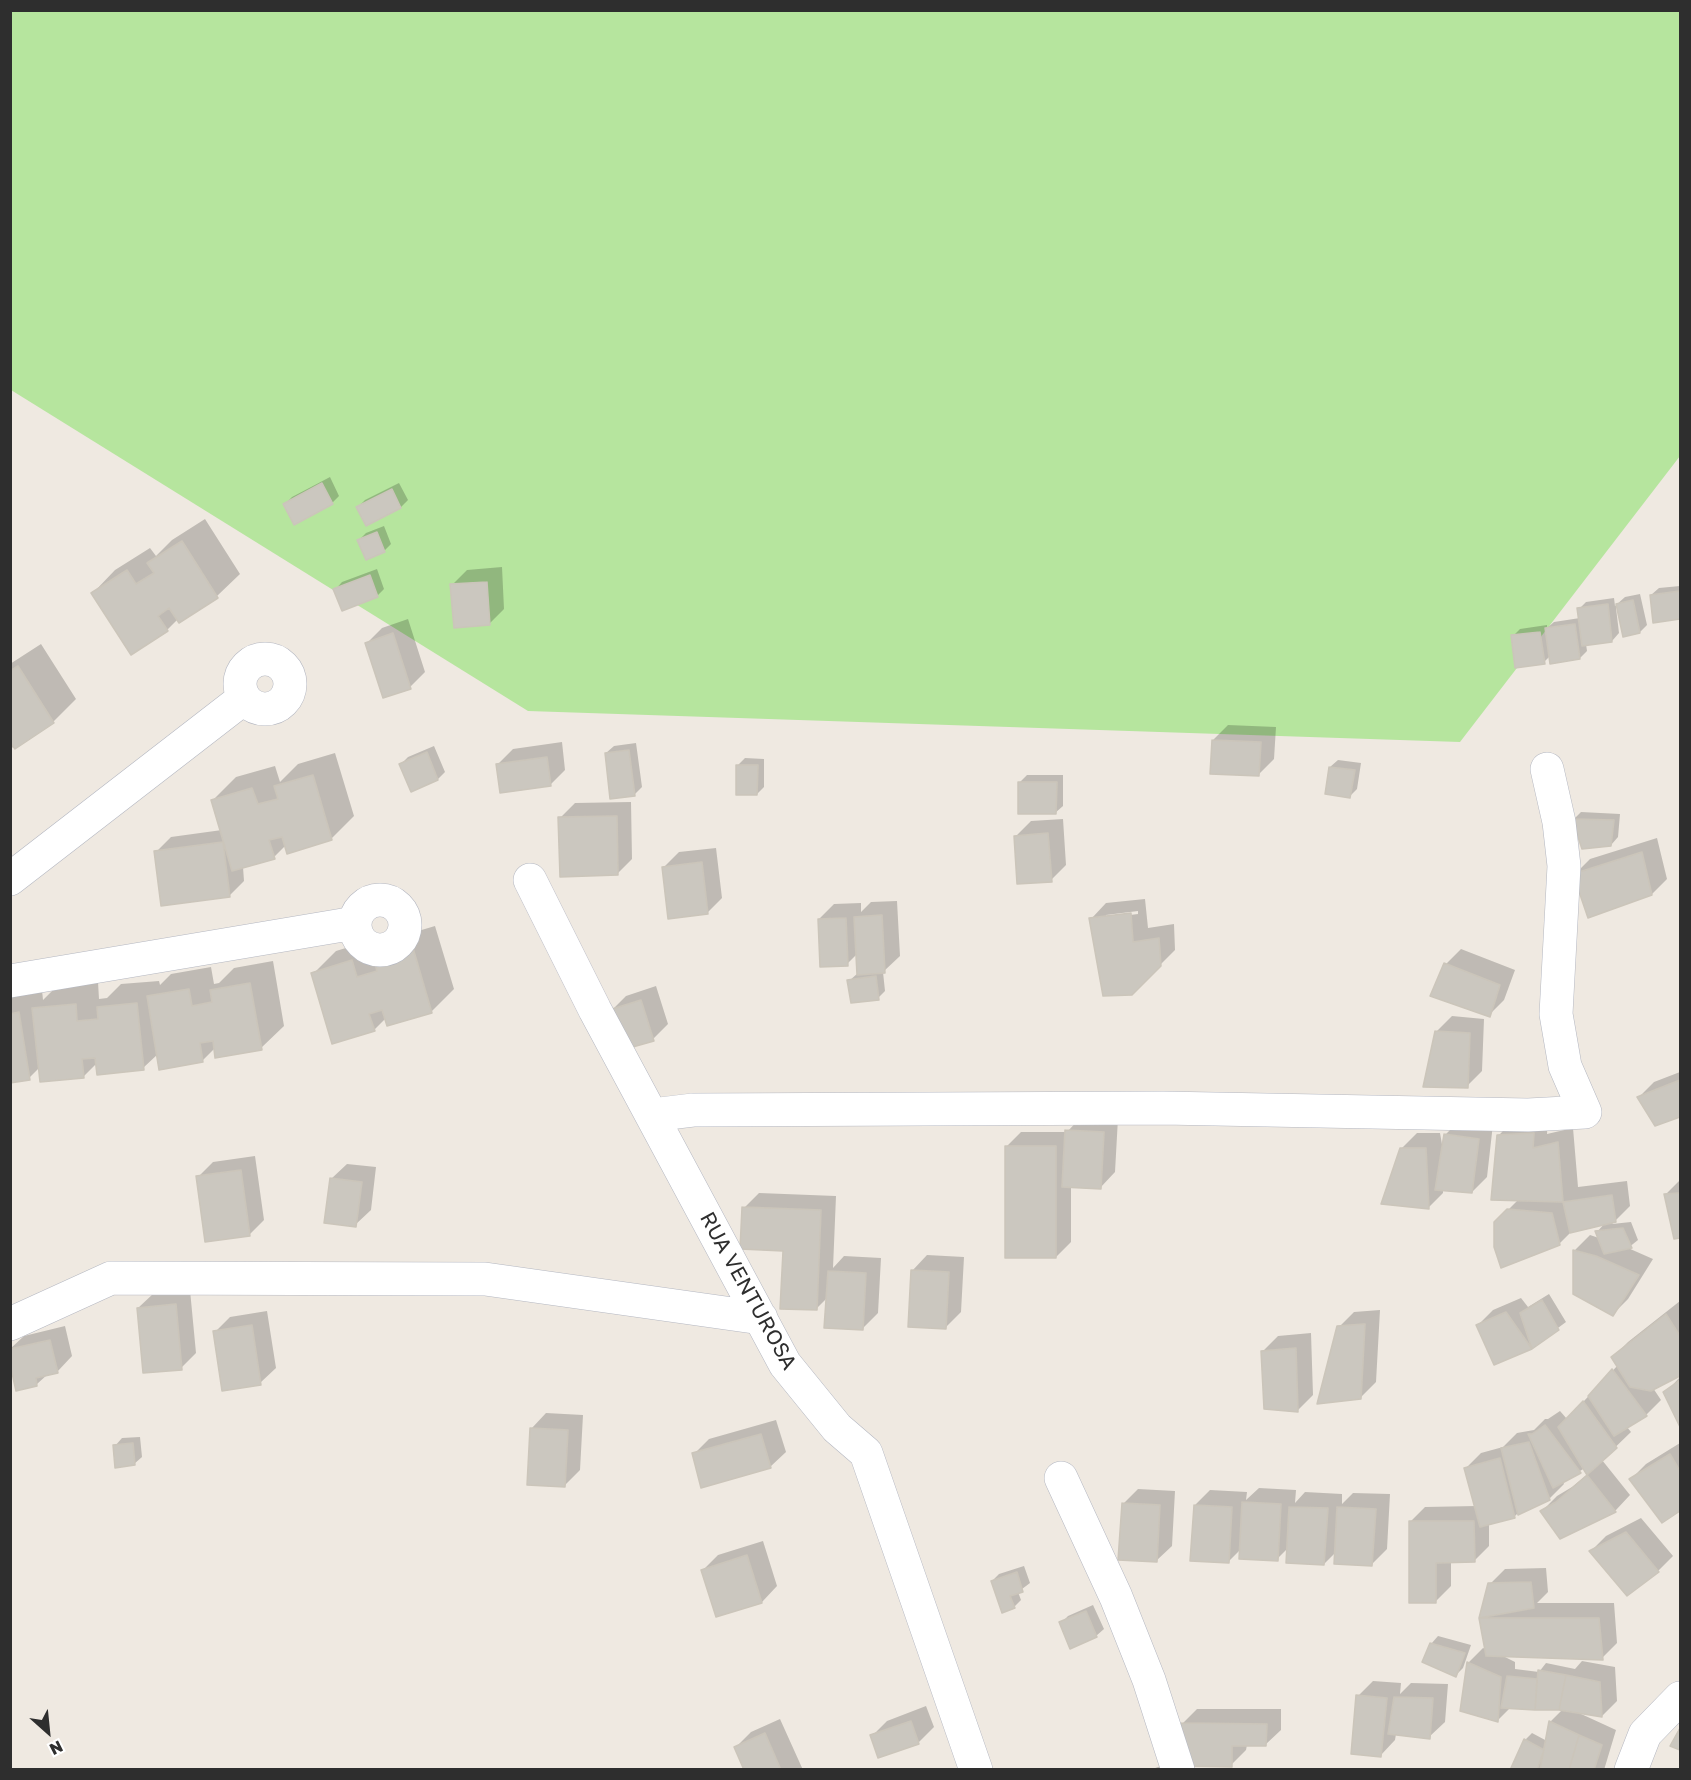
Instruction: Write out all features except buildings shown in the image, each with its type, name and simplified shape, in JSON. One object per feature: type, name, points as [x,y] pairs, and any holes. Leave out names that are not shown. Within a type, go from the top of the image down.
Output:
[{"type":"street","points":[[10,879],[243,698]]},
{"type":"street","points":[[652,1115],[728,1109],[1163,1108],[1528,1115],[1585,1112],[1566,1066],[1556,1014],[1564,866],[1547,769]]},
{"type":"street","name":"RUA VENTUROSA","points":[[530,880],[595,1010],[785,1364],[837,1428],[866,1453],[976,1770]]},
{"type":"street","points":[[10,981],[355,923]]},
{"type":"street","points":[[10,1324],[111,1278],[485,1279],[761,1318]]},
{"type":"street","points":[[1061,1478],[1116,1597],[1145,1669],[1178,1770]]},
{"type":"street","points":[[1631,1770],[1645,1734],[1680,1698]]},
{"type":"green space","points":[[10,11],[1680,11],[1680,456],[1460,742],[528,711],[11,390]]}]
